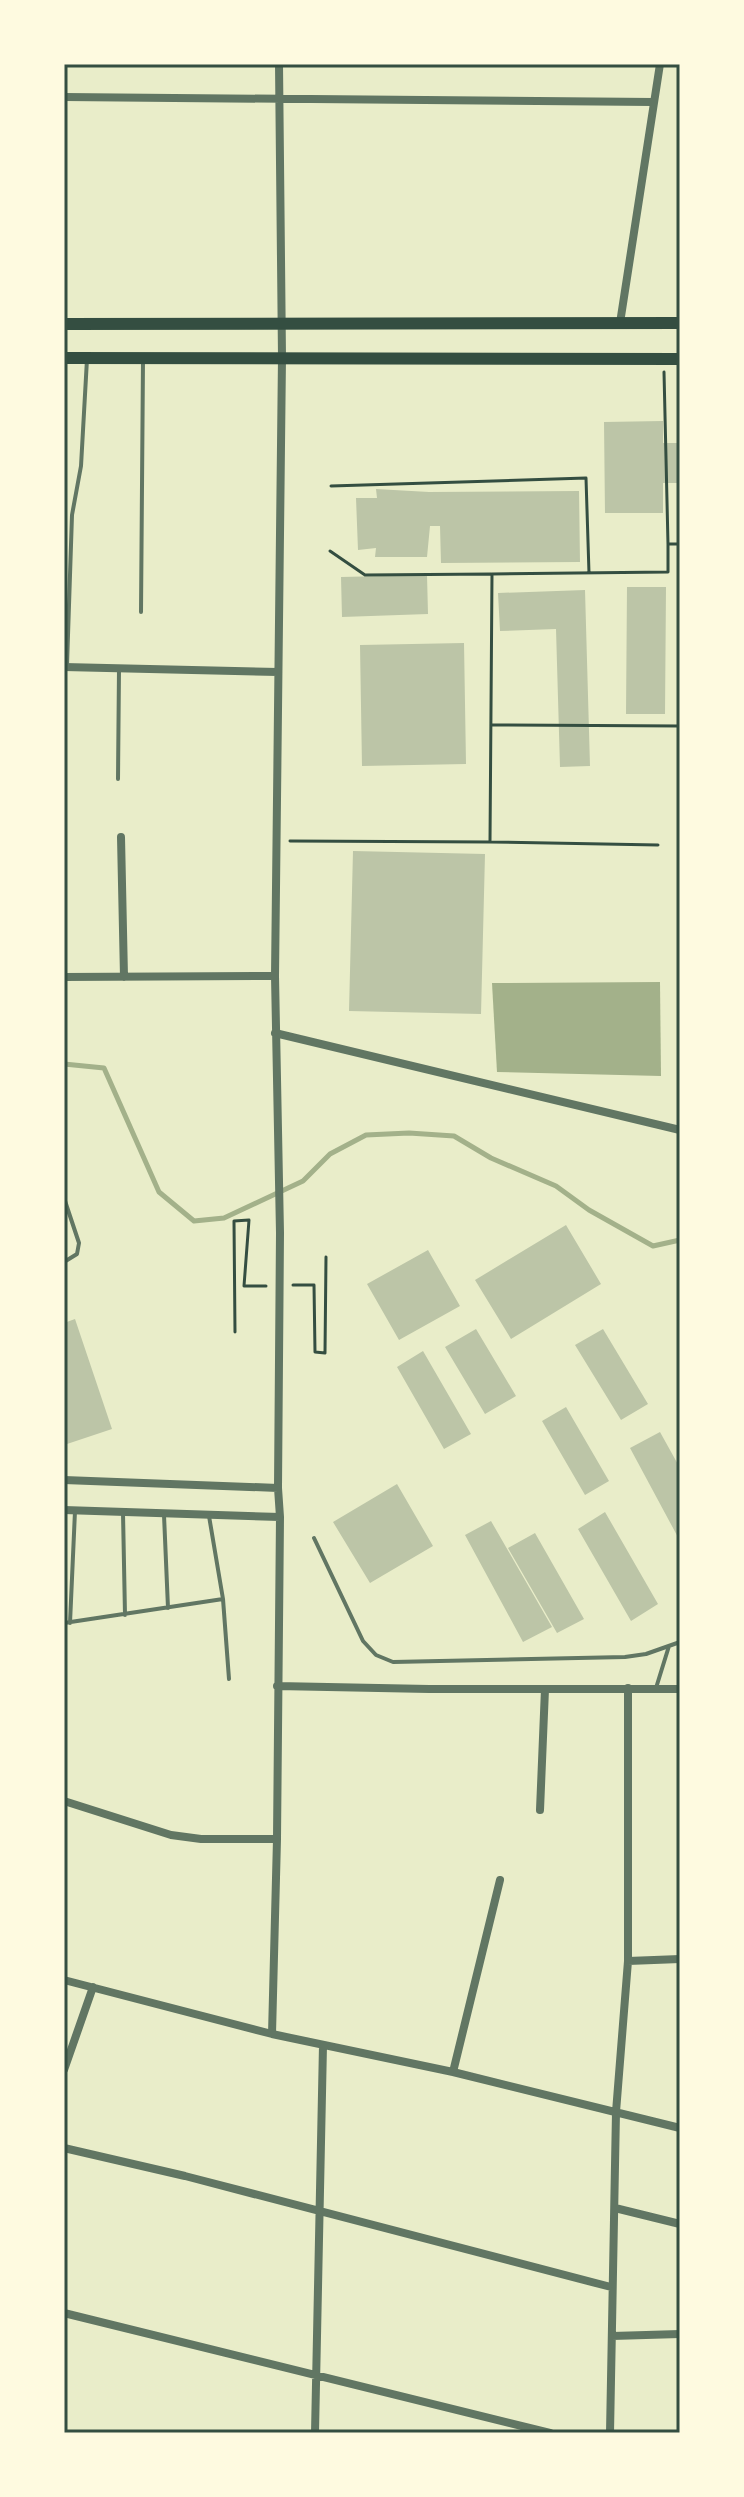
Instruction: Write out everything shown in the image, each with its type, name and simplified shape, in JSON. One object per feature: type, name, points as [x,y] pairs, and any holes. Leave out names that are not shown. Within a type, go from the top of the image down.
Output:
[{"type":"main road","points":[[64,324],[680,323]]},
{"type":"main road","points":[[64,358],[680,359]]},
{"type":"street","points":[[272,2034],[280,1517],[280,1233],[275,1033],[282,357],[279,64]]},
{"type":"street","points":[[620,323],[660,64]]},
{"type":"street","points":[[64,97],[653,102]]},
{"type":"street","points":[[66,667],[278,672]]},
{"type":"street","points":[[121,837],[124,977]]},
{"type":"street","points":[[64,977],[275,976]]},
{"type":"street","points":[[275,1033],[680,1130]]},
{"type":"street","points":[[64,1480],[278,1488]]},
{"type":"street","points":[[64,1510],[280,1517]]},
{"type":"street","points":[[277,1686],[680,1689]]},
{"type":"street","points":[[610,2433],[616,2112],[628,1961],[628,1688]]},
{"type":"street","points":[[540,1810],[545,1689]]},
{"type":"street","points":[[64,1801],[171,1835],[201,1839],[277,1839]]},
{"type":"street","points":[[453,2072],[500,1880]]},
{"type":"street","points":[[628,1961],[680,1959]]},
{"type":"street","points":[[64,1980],[272,2034],[453,2072],[680,2128]]},
{"type":"street","points":[[64,2070],[93,1987]]},
{"type":"street","points":[[315,2433],[323,2045]]},
{"type":"street","points":[[64,2148],[185,2176],[611,2287]]},
{"type":"street","points":[[615,2208],[680,2224]]},
{"type":"street","points":[[64,2313],[550,2433]]},
{"type":"street","points":[[612,2336],[680,2334]]},
{"type":"lane","points":[[66,667],[72,515],[81,466],[87,358]]},
{"type":"lane","points":[[141,612],[143,358]]},
{"type":"lane","points":[[118,779],[119,667]]},
{"type":"lane","points":[[64,1198],[79,1243],[77,1254],[64,1262]]},
{"type":"lane","points":[[75,1511],[67,1623],[223,1599]]},
{"type":"lane","points":[[123,1512],[125,1615]]},
{"type":"lane","points":[[164,1513],[168,1608]]},
{"type":"lane","points":[[209,1514],[223,1599],[229,1679]]},
{"type":"lane","points":[[314,1538],[363,1641],[376,1655],[393,1662],[625,1657],[646,1654],[680,1642]]},
{"type":"lane","points":[[656,1688],[669,1646]]},
{"type":"path","points":[[330,551],[365,575],[668,572],[664,380]]},
{"type":"path","points":[[331,486],[586,478],[589,573]]},
{"type":"path","points":[[668,544],[680,544]]},
{"type":"path","points":[[490,842],[492,574]]},
{"type":"path","points":[[491,725],[680,726]]},
{"type":"path","points":[[276,841],[658,845]]},
{"type":"path","points":[[235,1332],[234,1221],[249,1220],[244,1286]]},
{"type":"path","points":[[314,1285],[315,1352],[325,1353],[326,1257]]},
{"type":"shaded area","points":[[660,982],[661,1076],[497,1072],[492,983]]},
{"type":"building","points":[[663,421],[663,443],[680,443],[680,483],[663,483],[663,513],[605,513],[604,422]]},
{"type":"building","points":[[376,489],[429,492],[579,491],[580,562],[441,563],[440,526],[430,526],[427,557],[375,557],[376,548],[358,550],[356,498],[377,498]]},
{"type":"building","points":[[427,575],[428,614],[342,617],[341,577]]},
{"type":"building","points":[[627,587],[666,587],[665,714],[626,714]]},
{"type":"building","points":[[585,590],[590,766],[560,767],[556,629],[500,631],[498,593]]},
{"type":"building","points":[[464,643],[466,764],[362,766],[360,645]]},
{"type":"building","points":[[353,851],[485,854],[481,1014],[349,1011]]},
{"type":"building","points":[[566,1225],[601,1284],[511,1339],[475,1280]]},
{"type":"building","points":[[428,1250],[460,1306],[399,1340],[367,1284]]},
{"type":"building","points":[[75,1319],[112,1429],[64,1445],[64,1323]]},
{"type":"building","points":[[476,1329],[516,1396],[485,1414],[445,1347]]},
{"type":"building","points":[[603,1329],[648,1404],[621,1420],[575,1345]]},
{"type":"building","points":[[423,1351],[471,1434],[444,1449],[397,1367]]},
{"type":"building","points":[[566,1407],[609,1481],[585,1495],[542,1421]]},
{"type":"building","points":[[660,1432],[680,1468],[680,1541],[630,1448]]},
{"type":"building","points":[[397,1484],[433,1546],[370,1583],[333,1522]]},
{"type":"building","points":[[605,1512],[658,1604],[631,1621],[578,1529]]},
{"type":"building","points":[[491,1521],[552,1627],[523,1642],[465,1535]]},
{"type":"building","points":[[535,1533],[584,1619],[557,1633],[508,1548]]},
{"type":"waterway","points":[[64,1064],[104,1068],[159,1192],[194,1221],[224,1218],[303,1181],[330,1154],[366,1135],[409,1133],[454,1136],[491,1158],[556,1186],[589,1210],[653,1246],[680,1240]]}]
